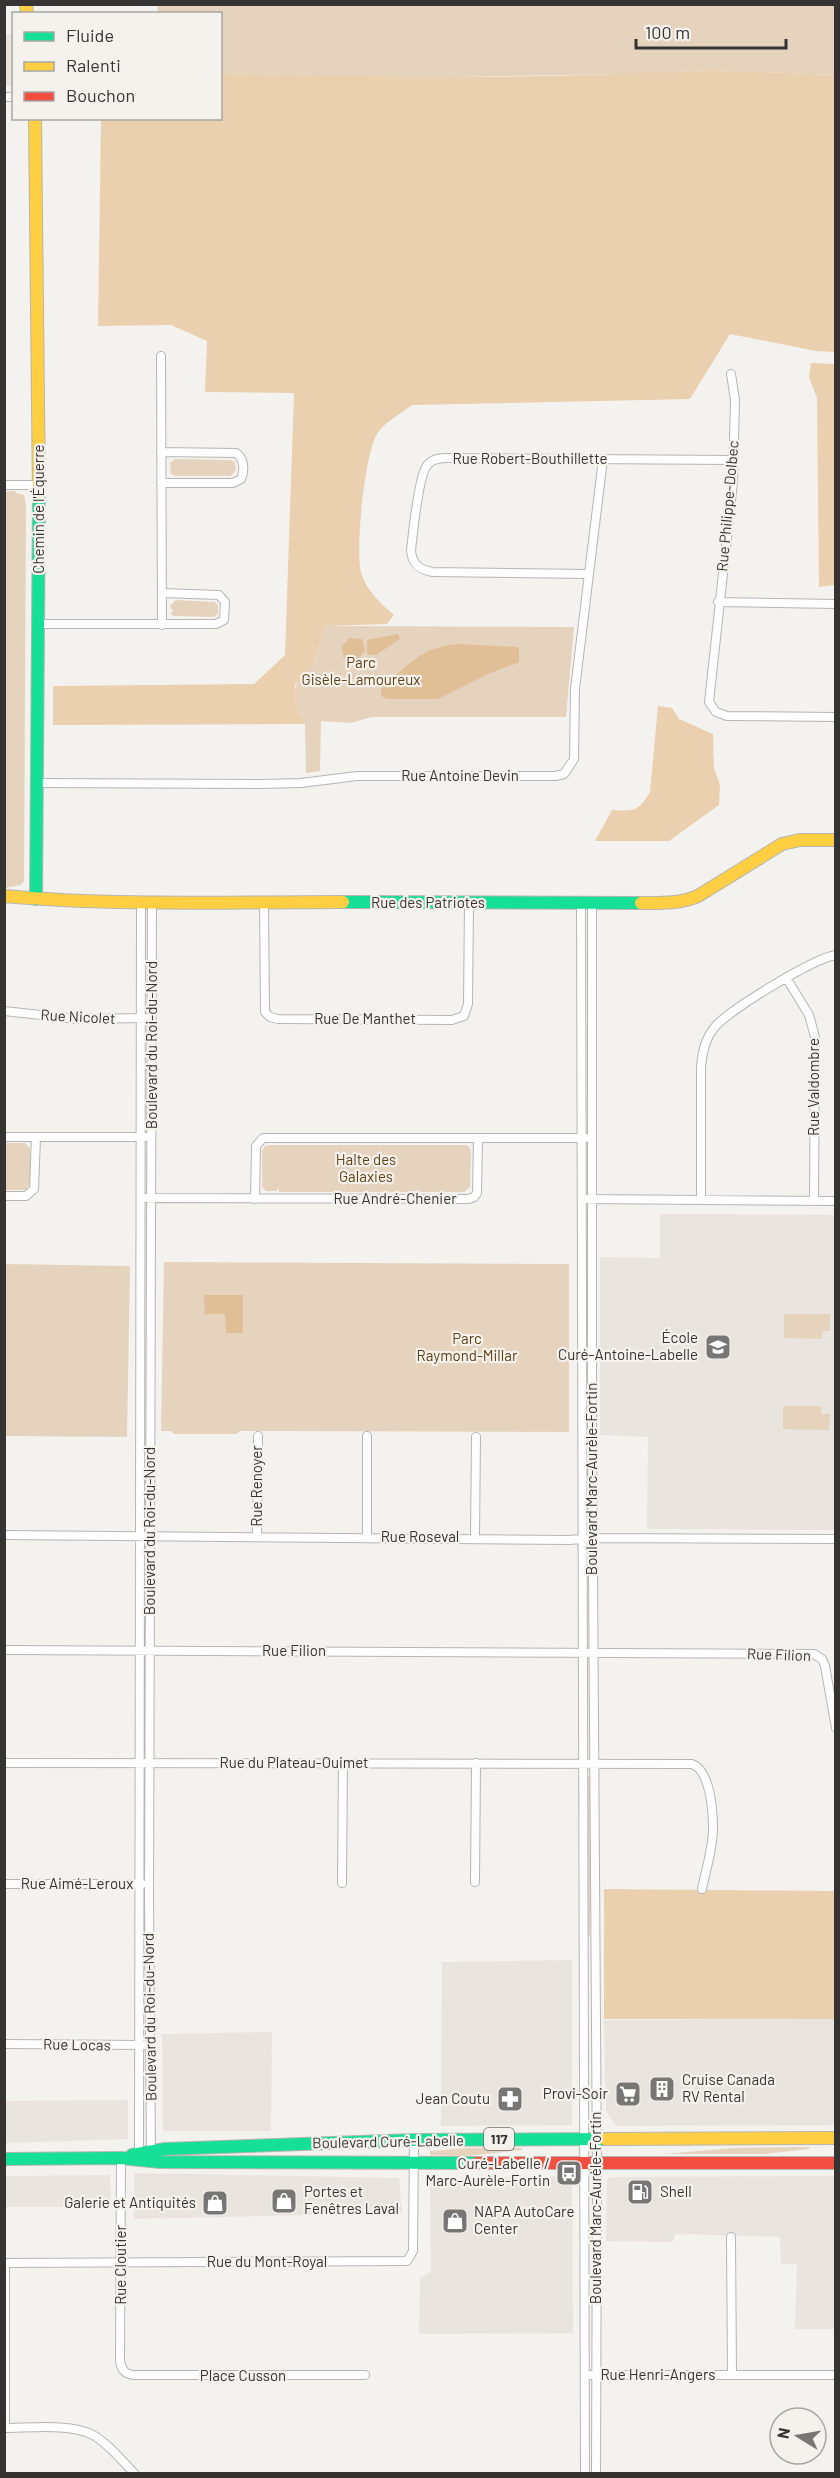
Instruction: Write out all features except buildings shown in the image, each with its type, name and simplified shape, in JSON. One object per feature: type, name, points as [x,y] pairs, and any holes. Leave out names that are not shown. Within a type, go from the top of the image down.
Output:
[{"type":"street","name":"Chemin de l'Équerre","points":[[35,120],[39,485],[36,899]]},
{"type":"street","points":[[161,356],[162,625]]},
{"type":"street","name":"Rue Philippe-Dolbec","points":[[731,374],[735,400],[732,491],[718,602],[709,702],[713,710],[731,717],[836,717]]},
{"type":"street","points":[[161,452],[236,453],[242,459],[243,468],[241,479],[233,483],[161,483]]},
{"type":"street","name":"Rue Robert-Bouthillette","points":[[589,574],[429,571],[420,568],[414,563],[411,547],[424,472],[434,460],[446,458],[734,460]]},
{"type":"street","name":"Rue Antoine Devin","points":[[37,783],[262,784],[301,783],[357,776],[561,775],[569,769],[574,759],[575,689],[603,459]]},
{"type":"street","points":[[4,485],[39,485]]},
{"type":"street","points":[[39,624],[216,624],[224,620],[226,610],[224,599],[219,595],[162,593]]},
{"type":"street","points":[[718,602],[836,604]]},
{"type":"street","name":"Rue des Patriotes","points":[[4,896],[147,902],[670,903],[686,901],[712,888],[782,844],[800,840],[836,840]]},
{"type":"street","name":"Rue De Manthet","points":[[264,901],[264,1010],[272,1018],[293,1019],[452,1020],[462,1017],[468,1007],[469,903]]},
{"type":"street","name":"Boulevard du Roi-du-Nord","points":[[145,2157],[138,2045],[139,1650],[145,1536],[152,1137],[152,1018],[147,902]]},
{"type":"street","name":"Boulevard du Roi-du-Nord","points":[[145,2157],[150,2045],[149,1650],[145,1536],[141,1018],[147,902]]},
{"type":"street","name":"Boulevard Marc-Aurèle-Fortin","points":[[586,904],[592,1138],[597,2139],[596,2474]]},
{"type":"street","name":"Boulevard Marc-Aurèle-Fortin","points":[[585,2474],[581,1138],[586,904]]},
{"type":"street","points":[[701,1200],[701,1067],[705,1044],[719,1022],[814,962],[836,955]]},
{"type":"street","name":"Rue Valdombre","points":[[787,979],[809,1015],[815,1037],[814,1201]]},
{"type":"street","name":"Rue Nicolet","points":[[4,1011],[77,1018],[152,1018]]},
{"type":"street","points":[[4,1137],[152,1137]]},
{"type":"street","points":[[4,1196],[26,1196],[34,1189],[36,1137]]},
{"type":"street","points":[[255,1199],[256,1146],[263,1138],[592,1138]]},
{"type":"street","name":"Rue André-Chenier","points":[[141,1198],[472,1198],[476,1195],[477,1190],[478,1138]]},
{"type":"street","points":[[581,1199],[836,1202]]},
{"type":"street","name":"Rue Renoyer","points":[[257,1536],[258,1436]]},
{"type":"street","points":[[367,1436],[367,1536]]},
{"type":"street","points":[[475,1537],[476,1437]]},
{"type":"street","name":"Rue Roseval","points":[[4,1535],[367,1536],[570,1540],[582,1538],[836,1539]]},
{"type":"street","name":"Rue Filion","points":[[4,1650],[583,1652]]},
{"type":"street","points":[[583,1652],[593,1652]]},
{"type":"street","name":"Rue Filion","points":[[593,1652],[814,1654],[823,1660],[825,1666],[836,1728]]},
{"type":"street","name":"Rue du Plateau-Ouimet","points":[[4,1763],[583,1763]]},
{"type":"street","points":[[342,1883],[343,1763]]},
{"type":"street","points":[[475,1882],[476,1763]]},
{"type":"street","points":[[583,1763],[692,1764],[704,1773],[713,1827],[702,1889]]},
{"type":"street","name":"Rue Aimé-Leroux","points":[[4,1884],[149,1884]]},
{"type":"street","name":"Rue Locas","points":[[4,2044],[150,2045]]},
{"type":"street","name":"Boulevard Curé-Labelle","points":[[145,2157],[171,2149],[414,2140],[836,2138]]},
{"type":"street","name":"Rue du Mont-Royal","points":[[5,2263],[407,2261],[414,2247],[414,2140]]},
{"type":"street","name":"Boulevard Curé-Labelle","points":[[4,2159],[145,2157],[414,2163],[836,2163]]},
{"type":"street","name":"Rue Cloutier","points":[[121,2158],[120,2355],[123,2371]]},
{"type":"street","name":"Rue Henri-Angers","points":[[731,2237],[732,2374]]},
{"type":"street","points":[[5,2263],[5,2428],[82,2430],[97,2437],[135,2474]]},
{"type":"street","name":"Place Cusson","points":[[123,2371],[134,2375],[365,2375]]},
{"type":"street","name":"Rue Henri-Angers","points":[[585,2375],[836,2375]]},
{"type":"shaded area","points":[[5,34],[12,34],[12,86],[5,86]]},
{"type":"shaded area","points":[[712,70],[835,75],[835,352],[816,351],[730,334],[690,399],[412,405],[382,427],[374,441],[369,457],[360,522],[359,560],[363,579],[374,596],[394,615],[387,624],[325,626],[314,664],[295,685],[296,705],[305,724],[53,725],[53,686],[254,684],[285,655],[294,393],[205,392],[207,341],[171,325],[98,326],[101,120],[222,120],[222,73],[466,77]]},
{"type":"shaded area","points":[[811,363],[836,364],[835,585],[819,587],[817,398],[809,377]]},
{"type":"shaded area","points":[[398,634],[400,639],[376,655],[367,654],[367,640]]},
{"type":"shaded area","points":[[350,638],[362,639],[365,650],[358,660],[344,659],[342,646]]},
{"type":"shaded area","points":[[458,644],[516,647],[519,648],[519,662],[490,673],[438,699],[387,699],[381,696],[381,690],[386,684],[418,657],[435,649]]},
{"type":"shaded area","points":[[658,706],[672,708],[679,719],[713,734],[714,768],[720,785],[719,805],[669,841],[595,841],[612,810],[635,809],[650,792]]},
{"type":"shaded area","name":"École Curé-Antoine-Labelle","points":[[660,1214],[835,1215],[835,1530],[647,1529],[648,1437],[600,1435],[600,1257],[660,1258]]},
{"type":"shaded area","points":[[204,1295],[243,1295],[243,1333],[226,1333],[225,1314],[205,1314]]},
{"type":"shaded area","points":[[604,1889],[835,1891],[835,2019],[604,2019]]},
{"type":"shaded area","points":[[572,1960],[572,2125],[441,2126],[442,1962]]},
{"type":"shaded area","points":[[835,2019],[835,2125],[616,2126],[606,2111],[604,2020]]},
{"type":"shaded area","points":[[272,2032],[271,2131],[163,2131],[162,2034]]},
{"type":"shaded area","points":[[128,2100],[128,2139],[5,2143],[5,2101]]},
{"type":"shaded area","points":[[134,2173],[399,2178],[402,2213],[134,2219]]},
{"type":"shaded area","points":[[110,2175],[111,2207],[5,2207],[5,2176]]},
{"type":"shaded area","points":[[572,2176],[573,2333],[419,2334],[420,2278],[431,2272],[430,2179]]},
{"type":"shaded area","points":[[835,2176],[835,2329],[795,2329],[797,2264],[781,2264],[780,2237],[675,2234],[673,2242],[606,2241],[607,2180],[610,2177]]},
{"type":"green space","points":[[158,4],[835,5],[835,75],[712,70],[636,74],[384,78],[222,73],[222,12],[157,12]]},
{"type":"green space","points":[[175,459],[230,460],[235,462],[236,470],[231,476],[176,476],[171,474],[170,463]]},
{"type":"green space","points":[[4,491],[15,491],[24,495],[26,504],[24,881],[21,885],[4,888]]},
{"type":"green space","points":[[176,600],[215,602],[218,605],[218,614],[214,617],[174,616],[170,613],[173,612],[170,606]]},
{"type":"green space","name":"Parc Gisèle-Lamoureux","points":[[325,626],[574,627],[566,717],[372,717],[351,723],[321,721],[320,771],[306,773],[305,724],[296,705],[295,690],[298,680],[314,664]]},
{"type":"green space","points":[[5,1143],[25,1143],[30,1148],[30,1183],[26,1190],[5,1190]]},
{"type":"green space","name":"Halte des Galaxies","points":[[467,1145],[471,1150],[470,1187],[464,1192],[279,1192],[279,1188],[276,1191],[266,1191],[262,1187],[262,1151],[265,1146]]},
{"type":"green space","name":"Parc Raymond-Millar","points":[[164,1262],[569,1264],[569,1432],[240,1431],[236,1434],[174,1434],[171,1431],[161,1431]]},
{"type":"green space","points":[[5,1264],[130,1266],[127,1437],[5,1436]]},
{"type":"green space","points":[[784,1314],[830,1314],[830,1331],[822,1331],[822,1339],[784,1338]]},
{"type":"green space","points":[[783,1406],[821,1406],[821,1414],[830,1414],[829,1430],[783,1429]]},
{"type":"green space","points":[[588,1776],[590,1777],[590,1936],[588,1934]]},
{"type":"green space","points":[[809,2147],[809,2149],[764,2154],[664,2154],[733,2148]]},
{"type":"green space","points":[[522,2148],[522,2150],[467,2156],[430,2155],[430,2151]]},
{"type":"traffic: fast","points":[[36,899],[39,495]]},
{"type":"traffic: fast","points":[[343,902],[641,903]]},
{"type":"traffic: fast","points":[[132,2155],[165,2149],[414,2140],[605,2139]]},
{"type":"traffic: fast","points":[[4,2159],[121,2158],[160,2162],[477,2163]]},
{"type":"traffic: slow","points":[[26,4],[27,12]]},
{"type":"traffic: slow","points":[[35,120],[39,495]]},
{"type":"traffic: slow","points":[[641,903],[677,902],[691,899],[782,844],[800,840],[836,840]]},
{"type":"traffic: slow","points":[[4,896],[131,902],[343,902]]},
{"type":"traffic: slow","points":[[605,2139],[836,2138]]},
{"type":"traffic: jam","points":[[477,2163],[836,2163]]},
{"type":"place","name":"École Curé-Antoine-Labelle","points":[[718,1347]]},
{"type":"place","name":"Cruise Canada RV Rental","points":[[662,2089]]},
{"type":"place","name":"Provi-Soir","points":[[628,2094]]},
{"type":"place","name":"Jean Coutu","points":[[510,2099]]},
{"type":"place","name":"Curé-Labelle / Marc-Aurèle-Fortin","points":[[569,2173]]},
{"type":"place","name":"Shell","points":[[640,2192]]},
{"type":"place","name":"Portes et Fenêtres Laval","points":[[284,2201]]},
{"type":"place","name":"Galerie et Antiquités","points":[[215,2203]]},
{"type":"place","name":"NAPA AutoCare Center","points":[[455,2221]]}]
